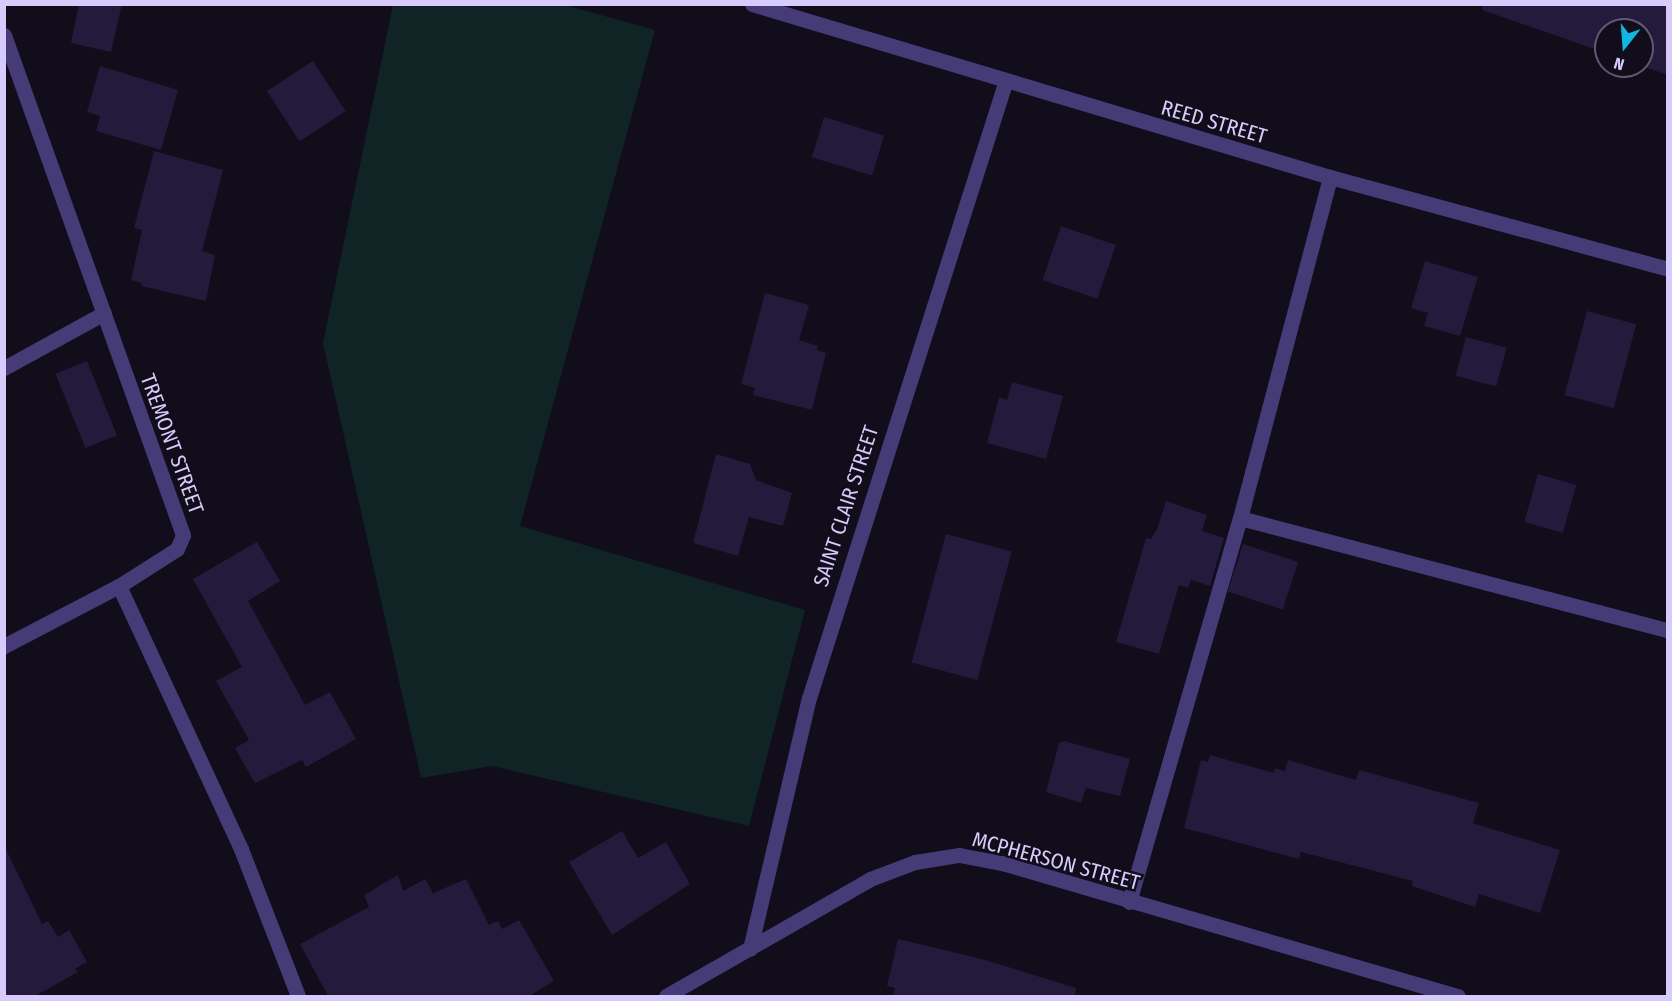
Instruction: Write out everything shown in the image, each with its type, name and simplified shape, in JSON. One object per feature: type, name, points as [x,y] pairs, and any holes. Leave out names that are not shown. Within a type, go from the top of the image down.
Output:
[{"type":"street","name":"REED STREET","points":[[752,4],[1005,83],[1330,177],[1668,269]]},
{"type":"street","name":"TREMONT STREET","points":[[4,646],[119,586],[177,549],[183,535],[6,43]]},
{"type":"street","name":"SAINT CLAIR STREET","points":[[750,949],[809,698],[1005,83]]},
{"type":"street","points":[[1129,902],[1240,518],[1330,177]]},
{"type":"street","points":[[4,368],[104,313]]},
{"type":"street","points":[[1240,518],[1668,630]]},
{"type":"street","points":[[119,586],[241,849],[298,996]]},
{"type":"street","name":"MCPHERSON STREET","points":[[666,996],[870,879],[915,862],[959,855],[1002,863],[1129,902],[1458,996]]},
{"type":"green space","points":[[393,5],[565,5],[655,30],[520,526],[805,610],[749,826],[492,766],[421,778],[323,343]]},
{"type":"building","points":[[79,4],[122,4],[111,52],[71,43]]},
{"type":"building","points":[[1483,4],[1668,4],[1668,75],[1654,70],[1654,18],[1594,18],[1594,49],[1482,10]]},
{"type":"building","points":[[313,61],[346,111],[300,141],[267,91]]},
{"type":"building","points":[[100,66],[178,90],[161,150],[96,131],[100,116],[87,112]]},
{"type":"building","points":[[824,117],[884,135],[872,176],[812,157]]},
{"type":"building","points":[[154,151],[223,170],[202,251],[215,255],[206,301],[141,286],[142,283],[131,280],[142,230],[134,228]]},
{"type":"building","points":[[1061,226],[1116,245],[1097,299],[1042,280]]},
{"type":"building","points":[[1425,261],[1478,277],[1460,336],[1424,326],[1428,313],[1411,308]]},
{"type":"building","points":[[765,293],[809,305],[799,340],[818,346],[817,350],[826,353],[812,410],[753,395],[755,388],[741,384]]},
{"type":"building","points":[[1587,311],[1636,324],[1614,408],[1564,395]]},
{"type":"building","points":[[1466,337],[1507,348],[1496,387],[1456,376]]},
{"type":"building","points":[[87,361],[117,435],[85,448],[55,374]]},
{"type":"building","points":[[1012,382],[1063,396],[1046,459],[987,443],[999,397],[1007,400]]},
{"type":"building","points":[[716,454],[750,464],[756,480],[792,493],[783,526],[749,517],[738,556],[693,543]]},
{"type":"building","points":[[1538,474],[1576,485],[1563,533],[1524,522]]},
{"type":"building","points":[[1166,501],[1207,515],[1202,531],[1224,538],[1210,586],[1191,580],[1188,588],[1179,585],[1159,654],[1116,642],[1146,538],[1151,539],[1157,529]]},
{"type":"building","points":[[946,534],[1012,552],[977,680],[912,662]]},
{"type":"building","points":[[257,542],[280,581],[248,601],[305,705],[330,692],[356,739],[306,767],[302,760],[255,783],[235,748],[249,740],[216,681],[242,667],[193,579]]},
{"type":"building","points":[[1243,544],[1298,562],[1283,609],[1228,592]]},
{"type":"building","points":[[1064,741],[1130,759],[1120,796],[1086,788],[1081,803],[1046,792],[1059,743]]},
{"type":"building","points":[[1210,755],[1274,773],[1275,768],[1285,771],[1288,760],[1356,780],[1359,770],[1479,803],[1473,823],[1560,850],[1540,913],[1479,894],[1475,907],[1412,886],[1413,881],[1301,852],[1299,859],[1184,828],[1201,760],[1208,762]]},
{"type":"building","points":[[622,831],[638,858],[666,842],[690,884],[612,935],[569,862]]},
{"type":"building","points":[[4,845],[42,924],[48,921],[58,937],[69,930],[87,962],[75,969],[78,972],[35,996],[4,996]]},
{"type":"building","points":[[398,875],[403,891],[425,879],[433,893],[466,879],[489,925],[498,921],[502,929],[519,920],[554,981],[529,996],[328,996],[300,944],[369,907],[364,895]]},
{"type":"building","points":[[898,939],[982,959],[1076,988],[1075,996],[893,996],[895,988],[887,986]]}]
